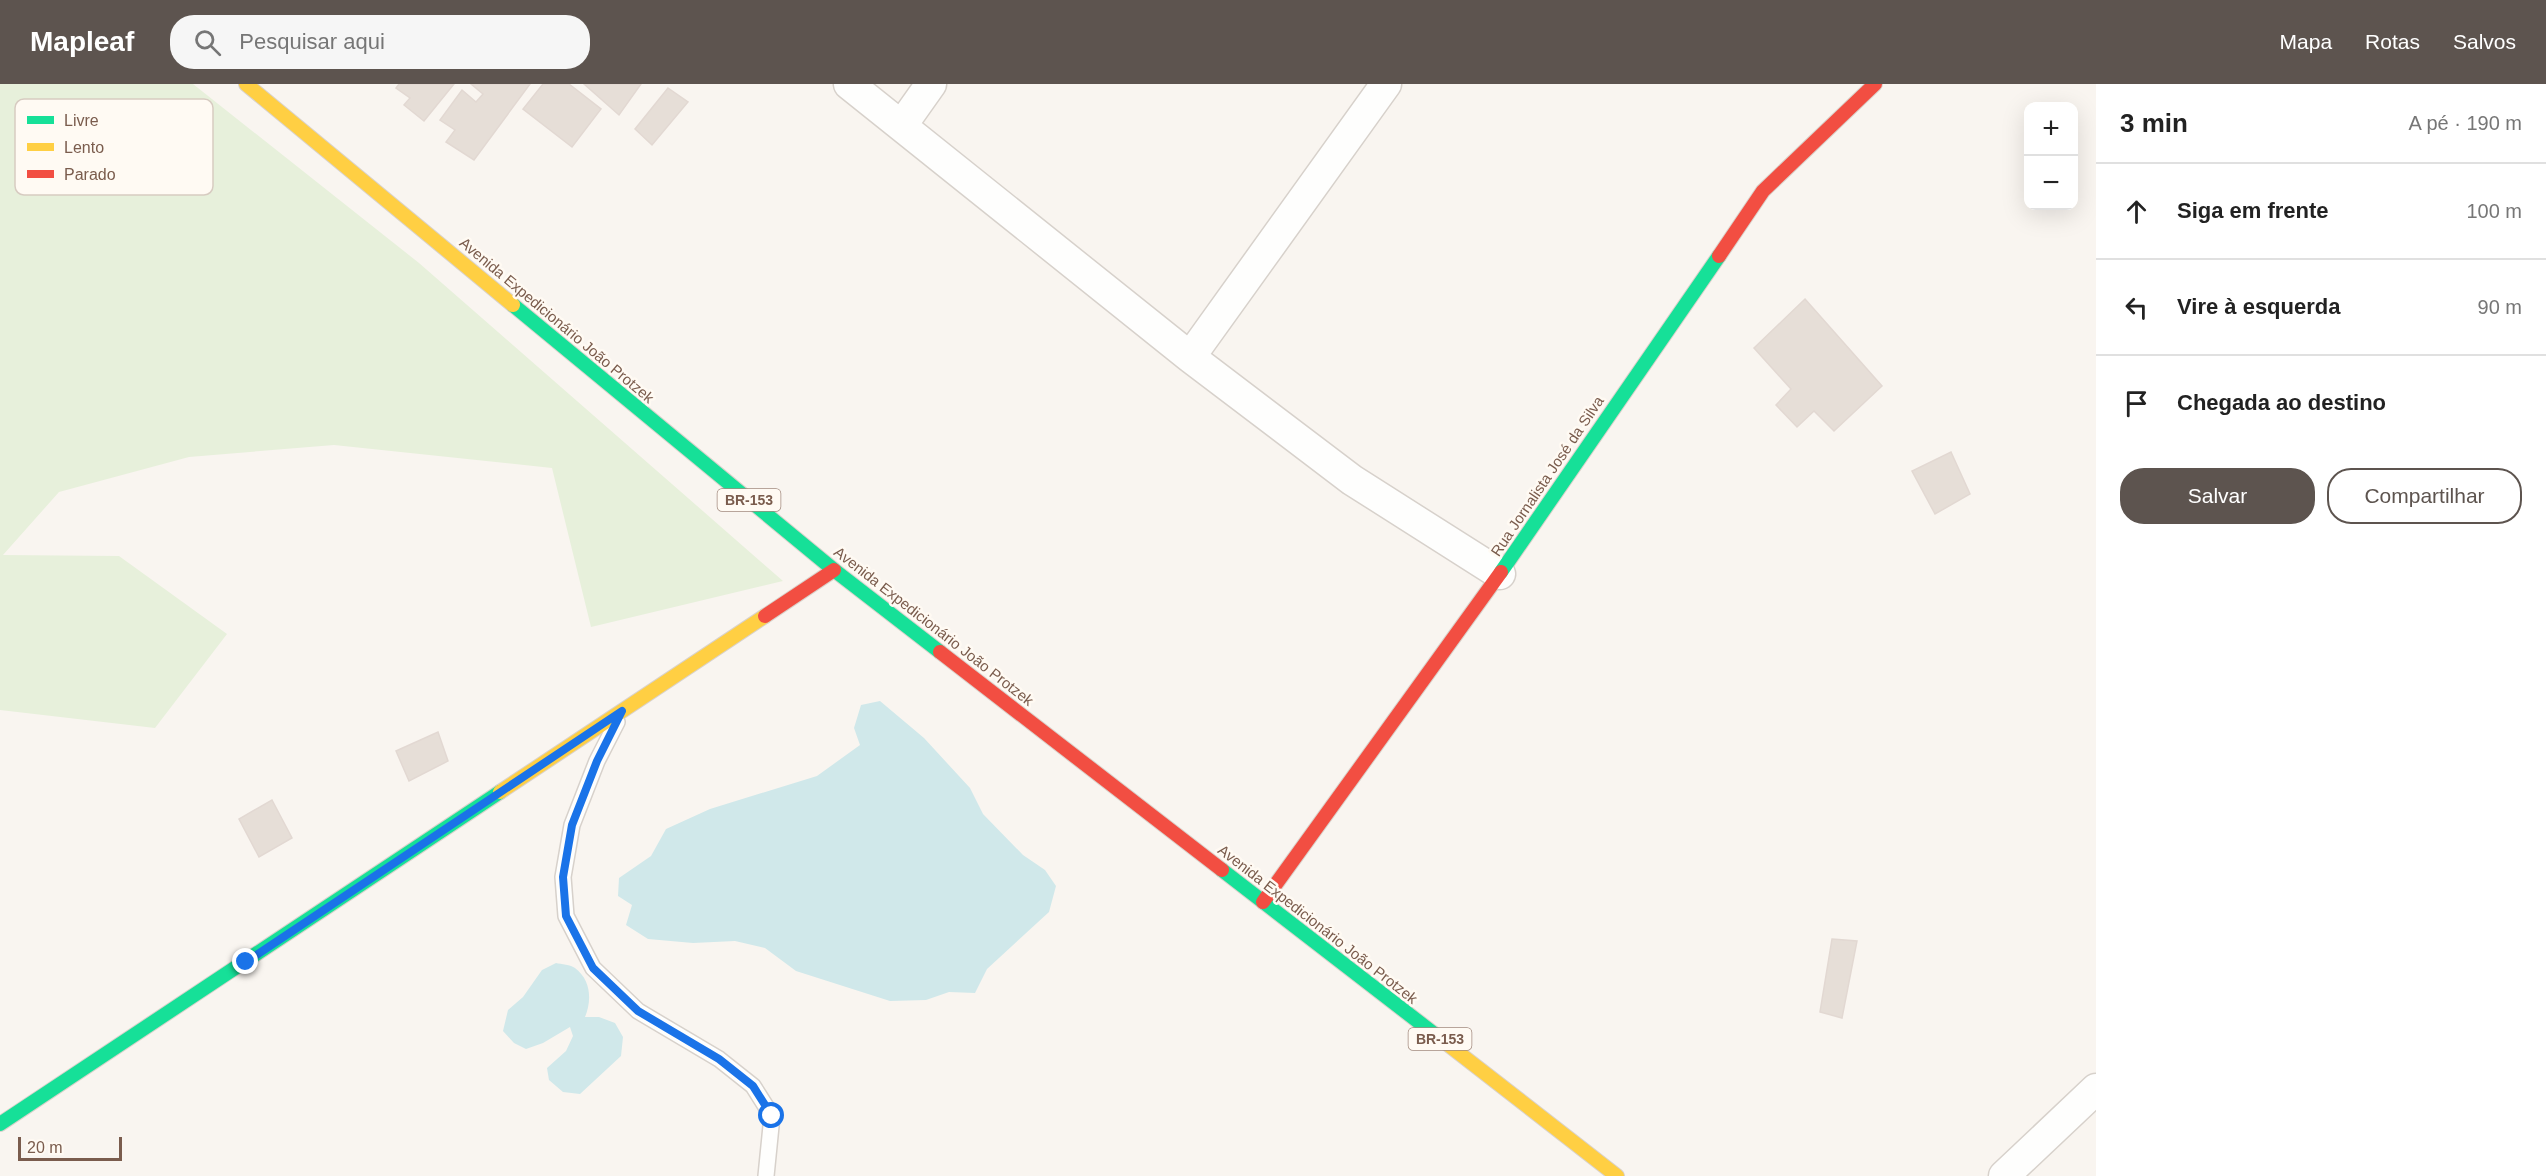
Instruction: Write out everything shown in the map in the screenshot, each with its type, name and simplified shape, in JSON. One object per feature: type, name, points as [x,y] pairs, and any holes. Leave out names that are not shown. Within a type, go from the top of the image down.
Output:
[{"type":"main road","name":"Avenida Expedicionário João Protzek","points":[[246,84],[834,570],[1617,1176]]},
{"type":"main road","name":"Rua Jornalista José da Silva","points":[[1263,902],[1500,574],[1763,190],[1875,84]]},
{"type":"main road","points":[[0,1124],[834,570]]},
{"type":"street","points":[[849,84],[1190,357],[1352,480],[1500,574]]},
{"type":"street","points":[[902,125],[931,84]]},
{"type":"street","points":[[1190,357],[1386,84]]},
{"type":"street","points":[[2004,1176],[2096,1089]]},
{"type":"lane","points":[[622,711],[597,761],[572,825],[563,877],[566,916],[593,968],[638,1011],[719,1059],[753,1086],[772,1116],[766,1176]]},
{"type":"green space","points":[[0,84],[193,84],[212,99],[15,99],[15,195],[213,195],[213,100],[419,263],[783,581],[591,627],[552,468],[334,445],[189,457],[59,492],[3,555],[119,556],[227,634],[155,728],[0,710]]},
{"type":"water","points":[[880,701],[924,738],[970,788],[983,814],[1023,855],[1045,870],[1056,886],[1049,912],[987,969],[975,993],[949,992],[926,1000],[890,1001],[796,971],[765,948],[735,941],[693,943],[648,939],[626,925],[632,905],[618,896],[619,878],[651,856],[666,829],[710,809],[817,776],[860,745],[854,728],[861,705]]},
{"type":"water","points":[[556,963],[573,967],[584,978],[589,991],[589,1004],[585,1017],[599,1017],[615,1023],[623,1037],[621,1056],[580,1094],[563,1092],[549,1080],[547,1068],[566,1051],[573,1036],[570,1027],[543,1043],[526,1049],[514,1043],[503,1031],[508,1010],[523,997],[542,970]]},
{"type":"building","points":[[399,84],[454,84],[424,121],[404,105],[410,98],[396,88]]},
{"type":"building","points":[[471,84],[530,84],[474,160],[446,142],[455,130],[440,120],[462,90],[476,102],[483,94]]},
{"type":"building","points":[[543,84],[569,84],[601,109],[572,147],[523,109]]},
{"type":"building","points":[[584,84],[641,84],[619,115]]},
{"type":"building","points":[[668,88],[688,102],[652,145],[635,129]]},
{"type":"building","points":[[1805,299],[1882,386],[1834,431],[1814,411],[1797,427],[1776,405],[1791,389],[1754,348]]},
{"type":"building","points":[[1951,452],[1970,494],[1935,514],[1912,471]]},
{"type":"building","points":[[438,732],[448,761],[409,781],[396,751]]},
{"type":"building","points":[[272,800],[292,838],[259,857],[239,819]]},
{"type":"building","points":[[1832,939],[1857,941],[1842,1018],[1820,1012]]},
{"type":"traffic: fast","points":[[1501,572],[1719,256]]},
{"type":"traffic: fast","points":[[513,305],[834,570],[940,652]]},
{"type":"traffic: fast","points":[[0,1124],[500,792]]},
{"type":"traffic: fast","points":[[1222,870],[1446,1043]]},
{"type":"traffic: slow","points":[[246,84],[513,305]]},
{"type":"traffic: slow","points":[[500,792],[765,616]]},
{"type":"traffic: slow","points":[[1446,1043],[1617,1176]]},
{"type":"traffic: jam","points":[[1719,256],[1763,191],[1875,84]]},
{"type":"traffic: jam","points":[[765,616],[834,570]]},
{"type":"traffic: jam","points":[[1263,902],[1501,572]]},
{"type":"traffic: jam","points":[[940,652],[1222,870]]},
{"type":"route","points":[[246,962],[622,711],[597,761],[572,825],[563,877],[566,916],[593,968],[638,1011],[719,1059],[753,1086],[772,1116]]}]
